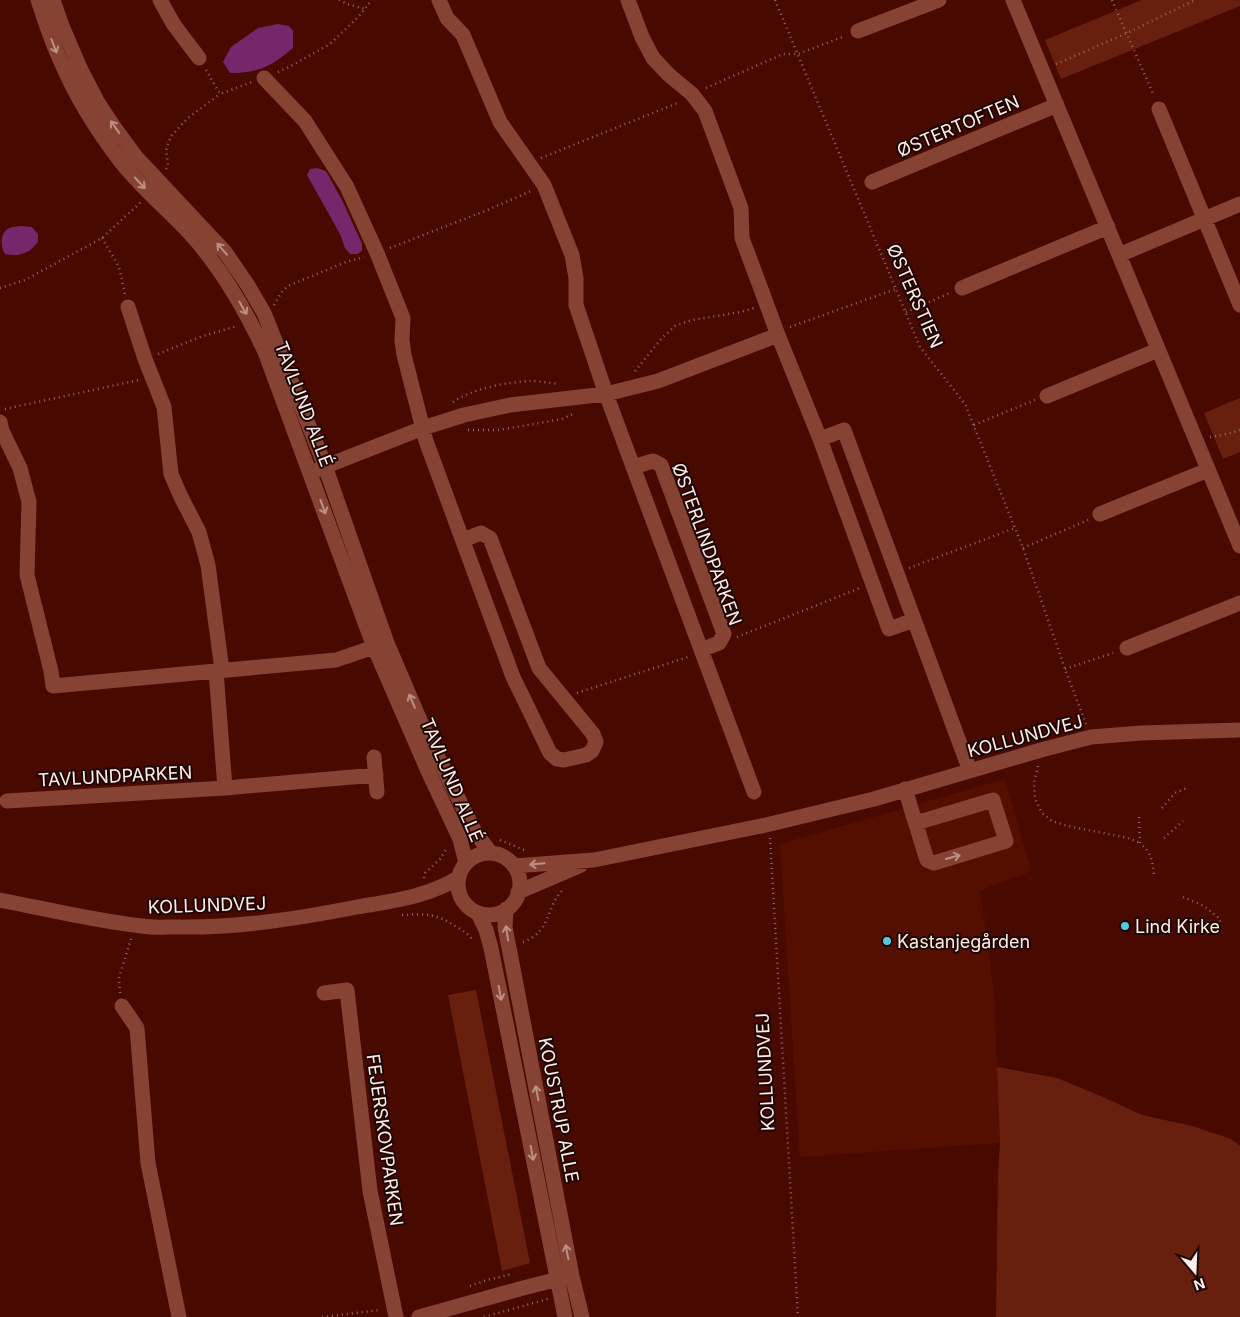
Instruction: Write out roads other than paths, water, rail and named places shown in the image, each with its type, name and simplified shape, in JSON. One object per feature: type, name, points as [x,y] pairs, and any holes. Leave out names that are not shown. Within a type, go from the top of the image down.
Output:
[{"type":"street","name":"TAVLUND ALLÉ","points":[[38,0],[61,64],[80,102],[122,163],[194,238],[216,266],[241,305],[265,352],[310,472],[381,645],[428,771],[460,839],[466,862]]},
{"type":"street","name":"TAVLUND ALLÉ","points":[[53,0],[80,68],[97,101],[114,127],[136,157],[225,252],[264,313],[325,466],[381,645],[475,832],[490,852]]},
{"type":"street","points":[[160,0],[174,25],[199,58]]},
{"type":"street","points":[[439,0],[447,18],[463,35],[500,122],[544,185],[572,255],[576,278],[576,305],[606,394],[754,792]]},
{"type":"street","points":[[628,0],[652,58],[692,94],[705,111],[741,208],[742,238],[778,335],[820,439],[889,629],[914,620]]},
{"type":"street","points":[[858,31],[939,0]]},
{"type":"street","points":[[1013,0],[1240,546]]},
{"type":"street","points":[[264,78],[305,121],[347,187],[377,253],[403,318],[402,340],[404,355],[426,441],[462,540],[513,677],[550,753],[556,759],[564,760],[586,755],[592,750],[596,742],[593,734],[539,668],[490,538],[481,533],[462,540]]},
{"type":"street","name":"ØSTERTOFTEN","points":[[872,182],[1057,105]]},
{"type":"street","points":[[1159,109],[1240,305]]},
{"type":"street","points":[[1119,255],[1240,204]]},
{"type":"street","points":[[962,288],[1108,226]]},
{"type":"street","points":[[128,307],[145,359],[164,407],[171,474],[200,532],[208,566],[219,671],[225,788]]},
{"type":"street","points":[[310,472],[464,414],[510,405],[606,394],[658,381],[778,335]]},
{"type":"street","points":[[1046,396],[1158,350]]},
{"type":"street","points":[[0,422],[2,431],[20,468],[29,502],[27,575],[53,686],[336,660],[381,645]]},
{"type":"street","points":[[820,439],[844,430],[914,620],[966,776]]},
{"type":"street","name":"ØSTERLINDPARKEN","points":[[633,468],[653,461],[661,465],[724,634],[719,643],[701,650]]},
{"type":"street","points":[[1100,514],[1208,470]]},
{"type":"street","points":[[1127,648],[1240,603]]},
{"type":"street","name":"KOLLUNDVEJ","points":[[514,866],[594,860],[766,825],[905,789],[927,790],[1041,750],[1091,737],[1141,733],[1240,730]]},
{"type":"street","points":[[374,757],[377,792]]},
{"type":"street","name":"TAVLUNDPARKEN","points":[[7,801],[225,788],[376,775]]},
{"type":"street","points":[[905,789],[927,860],[934,863],[1006,841],[993,800],[916,823]]},
{"type":"street","points":[[490,852],[504,856],[514,866],[520,883],[514,902],[506,909],[498,913],[478,913],[463,900],[458,890],[458,878],[466,862],[473,857],[490,852]]},
{"type":"street","name":"KOLLUNDVEJ","points":[[518,892],[594,860]]},
{"type":"street","name":"KOLLUNDVEJ","points":[[0,900],[79,916],[143,926],[201,928],[250,925],[302,918],[421,894],[444,886],[458,878]]},
{"type":"street","name":"KOLLUNDVEJ","points":[[421,894],[463,900]]},
{"type":"street","name":"KOUSTRUP ALLE","points":[[506,909],[505,927],[565,1278],[565,1317]]},
{"type":"street","name":"KOUSTRUP ALLE","points":[[478,913],[486,930],[491,948],[565,1278],[582,1317]]},
{"type":"street","name":"FEJERSKOVPARKEN","points":[[324,993],[347,990],[370,1191],[395,1313]]},
{"type":"street","points":[[122,1006],[138,1028],[148,1163],[179,1317]]},
{"type":"street","points":[[419,1317],[565,1278]]},
{"type":"place","name":"Lind Kirke","points":[[1125,926]]},
{"type":"place","name":"Kastanjegården","points":[[887,941]]}]
